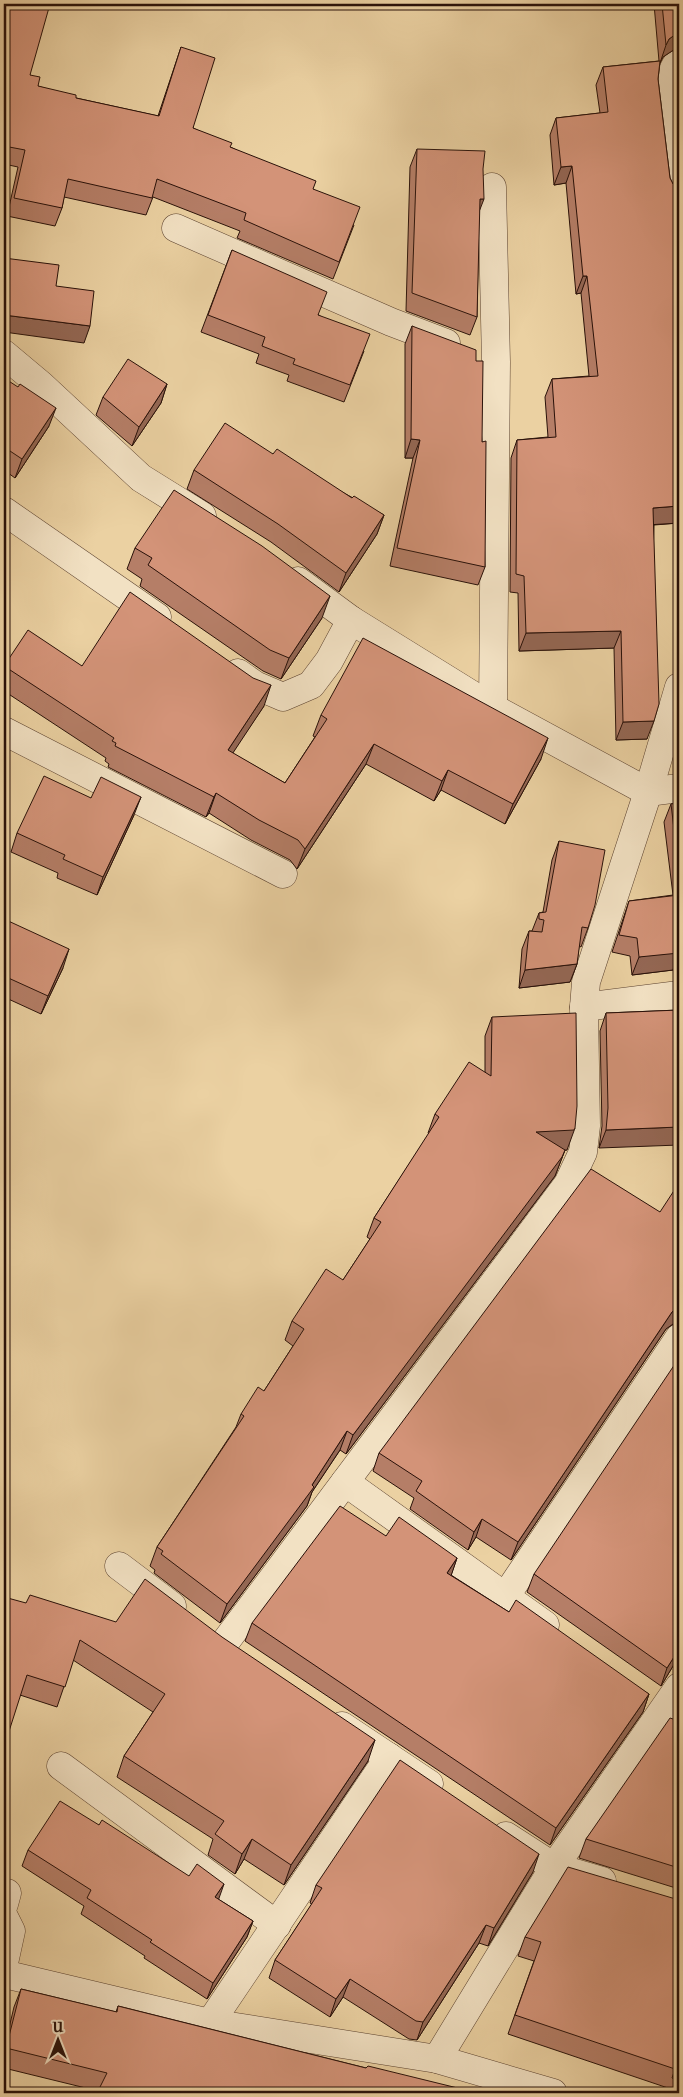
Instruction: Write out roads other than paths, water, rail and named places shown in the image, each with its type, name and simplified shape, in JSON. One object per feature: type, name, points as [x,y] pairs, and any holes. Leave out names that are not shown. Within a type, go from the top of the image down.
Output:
[{"type":"street","points":[[679,64],[676,65],[669,78],[667,95],[679,194]]},
{"type":"street","points":[[492,187],[496,362],[493,708]]},
{"type":"street","points":[[176,228],[390,322],[496,362]]},
{"type":"street","points":[[4,354],[42,386],[141,478],[222,529]]},
{"type":"street","points":[[4,511],[174,628]]},
{"type":"street","points":[[279,567],[351,620],[493,708],[648,792],[679,788]]},
{"type":"street","points":[[214,656],[255,684],[283,697],[311,684],[329,661],[351,620]]},
{"type":"street","points":[[207,1633],[345,1482],[568,1184],[583,1152],[586,1126],[584,1008],[586,982],[648,792],[679,687]]},
{"type":"street","points":[[4,731],[283,874]]},
{"type":"street","points":[[584,1008],[679,995]]},
{"type":"street","points":[[505,1597],[679,1338]]},
{"type":"street","points":[[345,1482],[569,1641]]},
{"type":"street","points":[[119,1566],[246,1661]]},
{"type":"street","points":[[436,2058],[554,1867],[674,1702],[641,1691]]},
{"type":"street","points":[[325,1714],[446,1796]]},
{"type":"street","points":[[210,2023],[388,1758]]},
{"type":"street","points":[[61,1766],[277,1925]]},
{"type":"street","points":[[488,1823],[554,1867],[626,1888]]},
{"type":"street","points":[[4,1963],[11,1931],[5,1905]]},
{"type":"street","points":[[4,1974],[210,2023],[436,2058],[553,2093]]}]
